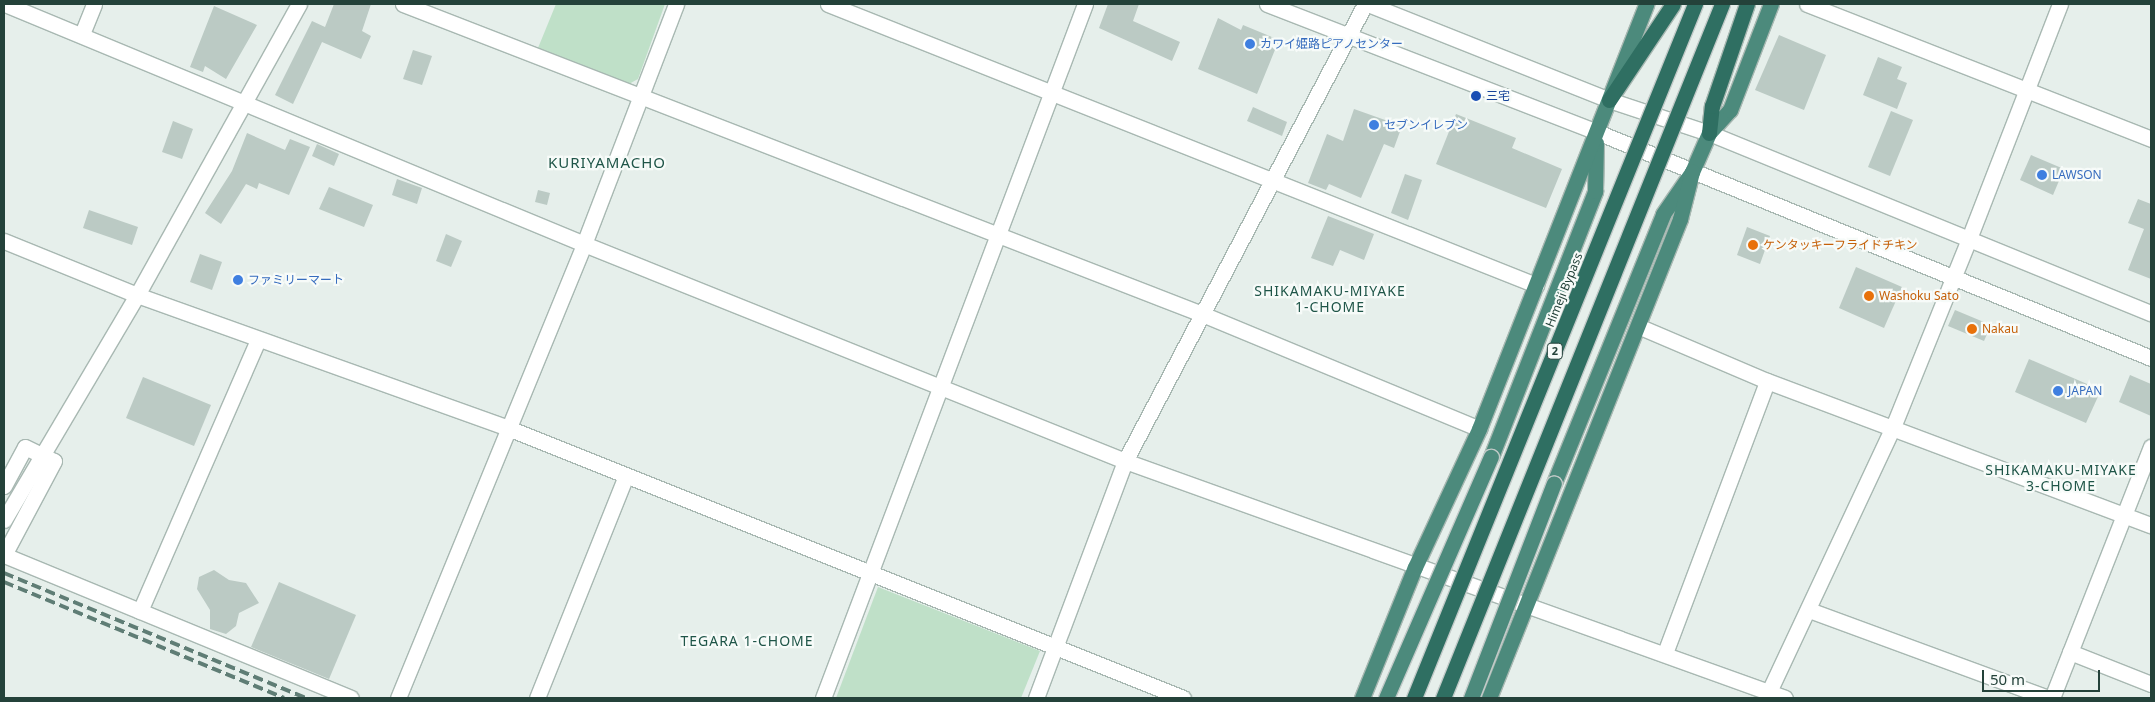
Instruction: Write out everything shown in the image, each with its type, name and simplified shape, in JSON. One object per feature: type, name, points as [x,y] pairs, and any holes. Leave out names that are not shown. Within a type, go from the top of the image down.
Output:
[{"type":"highway","points":[[1362,698],[1415,567],[1478,429],[1646,4]]},
{"type":"highway","points":[[1609,100],[1673,4]]},
{"type":"highway","name":"Himeji Bypass","points":[[1414,698],[1695,4]]},
{"type":"highway","name":"2","points":[[1443,698],[1722,4]]},
{"type":"highway","points":[[1489,698],[1680,219],[1692,172],[1709,133],[1712,106],[1746,4]]},
{"type":"highway","points":[[1709,133],[1730,110],[1771,4]]},
{"type":"highway","points":[[1390,698],[1491,457],[1595,191],[1597,132]]},
{"type":"highway","points":[[1471,698],[1554,483],[1663,214],[1692,172]]},
{"type":"highway","points":[[1386,698],[1396,680]]},
{"type":"street","points":[[5,4],[82,34],[584,244],[1125,461],[1415,567],[1666,653],[1768,695],[1785,698]]},
{"type":"street","points":[[82,34],[94,4]]},
{"type":"street","points":[[4,520],[137,295],[299,4]]},
{"type":"street","points":[[402,4],[639,98],[1202,314],[1478,429]]},
{"type":"street","points":[[398,698],[584,244],[676,4]]},
{"type":"street","points":[[828,4],[1536,284]]},
{"type":"street","points":[[822,698],[942,387],[996,236],[1085,4]]},
{"type":"street","points":[[1267,4],[1597,132],[2151,358]]},
{"type":"street","points":[[1036,698],[1125,461],[1346,36],[1366,4],[1609,100],[1709,133],[1970,236],[2151,313]]},
{"type":"street","points":[[1807,4],[2151,139]]},
{"type":"street","points":[[1768,695],[1893,427],[2029,90],[2060,4]]},
{"type":"street","points":[[4,241],[137,295],[508,428],[625,478],[1055,650],[1183,698]]},
{"type":"street","points":[[1638,326],[1767,381],[2151,526]]},
{"type":"street","points":[[140,611],[258,339]]},
{"type":"street","points":[[1666,653],[1767,381]]},
{"type":"street","points":[[4,486],[25,447],[54,461],[4,555],[351,698]]},
{"type":"street","points":[[2052,698],[2151,447]]},
{"type":"street","points":[[538,698],[625,478]]},
{"type":"street","points":[[1809,610],[2048,698]]},
{"type":"street","points":[[2070,652],[2151,684]]},
{"type":"green space","points":[[556,4],[665,4],[638,79],[627,85],[538,48]]},
{"type":"green space","points":[[878,587],[1040,651],[1021,698],[836,698]]},
{"type":"building","points":[[334,4],[371,4],[362,31],[371,36],[361,59],[322,42],[293,104],[275,95],[312,21],[325,27]]},
{"type":"building","points":[[1108,4],[1139,4],[1133,21],[1180,42],[1172,61],[1099,28]]},
{"type":"building","points":[[214,6],[257,25],[226,79],[205,66],[203,72],[190,67]]},
{"type":"building","points":[[1218,18],[1241,30],[1243,25],[1279,40],[1257,94],[1198,69]]},
{"type":"building","points":[[1779,35],[1826,55],[1804,110],[1755,90]]},
{"type":"building","points":[[413,50],[432,56],[422,85],[403,79]]},
{"type":"building","points":[[1878,57],[1902,67],[1897,79],[1907,83],[1897,109],[1863,95]]},
{"type":"building","points":[[1253,107],[1287,122],[1282,136],[1247,121]]},
{"type":"building","points":[[1354,109],[1402,126],[1394,148],[1384,144],[1361,198],[1329,184],[1326,190],[1308,183],[1327,134],[1343,141]]},
{"type":"building","points":[[1891,111],[1913,120],[1890,176],[1868,167]]},
{"type":"building","points":[[1456,114],[1516,138],[1512,148],[1562,169],[1546,208],[1436,164]]},
{"type":"building","points":[[173,121],[193,129],[182,159],[162,152]]},
{"type":"building","points":[[247,133],[285,150],[290,139],[310,147],[289,195],[259,183],[257,189],[246,184],[221,224],[205,213],[232,171]]},
{"type":"building","points":[[317,144],[339,154],[334,166],[312,156]]},
{"type":"building","name":"LAWSON","points":[[2031,155],[2064,169],[2053,195],[2020,180]]},
{"type":"building","points":[[1405,174],[1422,180],[1408,220],[1391,213]]},
{"type":"building","points":[[397,179],[422,188],[417,204],[392,195]]},
{"type":"building","points":[[329,187],[373,205],[364,227],[319,209]]},
{"type":"building","points":[[538,190],[550,193],[547,205],[535,202]]},
{"type":"building","points":[[2138,199],[2151,204],[2151,279],[2128,270],[2144,229],[2128,223]]},
{"type":"building","points":[[89,210],[138,227],[132,245],[83,228]]},
{"type":"building","points":[[1328,216],[1374,234],[1364,260],[1340,250],[1333,266],[1311,258]]},
{"type":"building","name":"ケンタッキーフライドチキン","points":[[1747,227],[1770,236],[1760,264],[1737,255]]},
{"type":"building","points":[[446,234],[462,241],[451,267],[436,261]]},
{"type":"building","points":[[200,254],[222,262],[212,290],[190,282]]},
{"type":"building","points":[[1856,267],[1902,287],[1884,328],[1839,308]]},
{"type":"building","points":[[1955,310],[1991,325],[1984,341],[1948,326]]},
{"type":"building","name":"JAPAN","points":[[2029,359],[2101,390],[2086,423],[2015,392]]},
{"type":"building","points":[[2130,375],[2151,384],[2151,416],[2119,402]]},
{"type":"building","points":[[143,377],[211,405],[194,446],[126,418]]},
{"type":"building","points":[[214,570],[229,580],[246,583],[259,603],[239,613],[236,626],[226,634],[210,629],[210,610],[197,589],[199,577]]},
{"type":"building","points":[[279,582],[356,615],[329,679],[251,647]]},
{"type":"railway","points":[[4,573],[306,698]]},
{"type":"railway","points":[[4,582],[284,698]]},
{"type":"place","name":"カワイ姫路ピアノセンター","points":[[1250,44]]},
{"type":"place","name":"三宅","points":[[1476,96]]},
{"type":"place","name":"セブンイレブン","points":[[1374,125]]},
{"type":"place","name":"LAWSON","points":[[2042,175]]},
{"type":"place","name":"ケンタッキーフライドチキン","points":[[1753,245]]},
{"type":"place","name":"ファミリーマート","points":[[238,280]]},
{"type":"place","name":"Washoku Sato","points":[[1869,296]]},
{"type":"place","name":"Nakau","points":[[1972,329]]},
{"type":"place","name":"JAPAN","points":[[2058,391]]},
{"type":"district","name":"KURIYAMACHO","points":[[607,163]]},
{"type":"district","name":"SHIKAMAKU-MIYAKE 1-CHOME","points":[[1330,300]]},
{"type":"district","name":"SHIKAMAKU-MIYAKE 3-CHOME","points":[[2061,478]]},
{"type":"district","name":"TEGARA 1-CHOME","points":[[747,641]]}]
